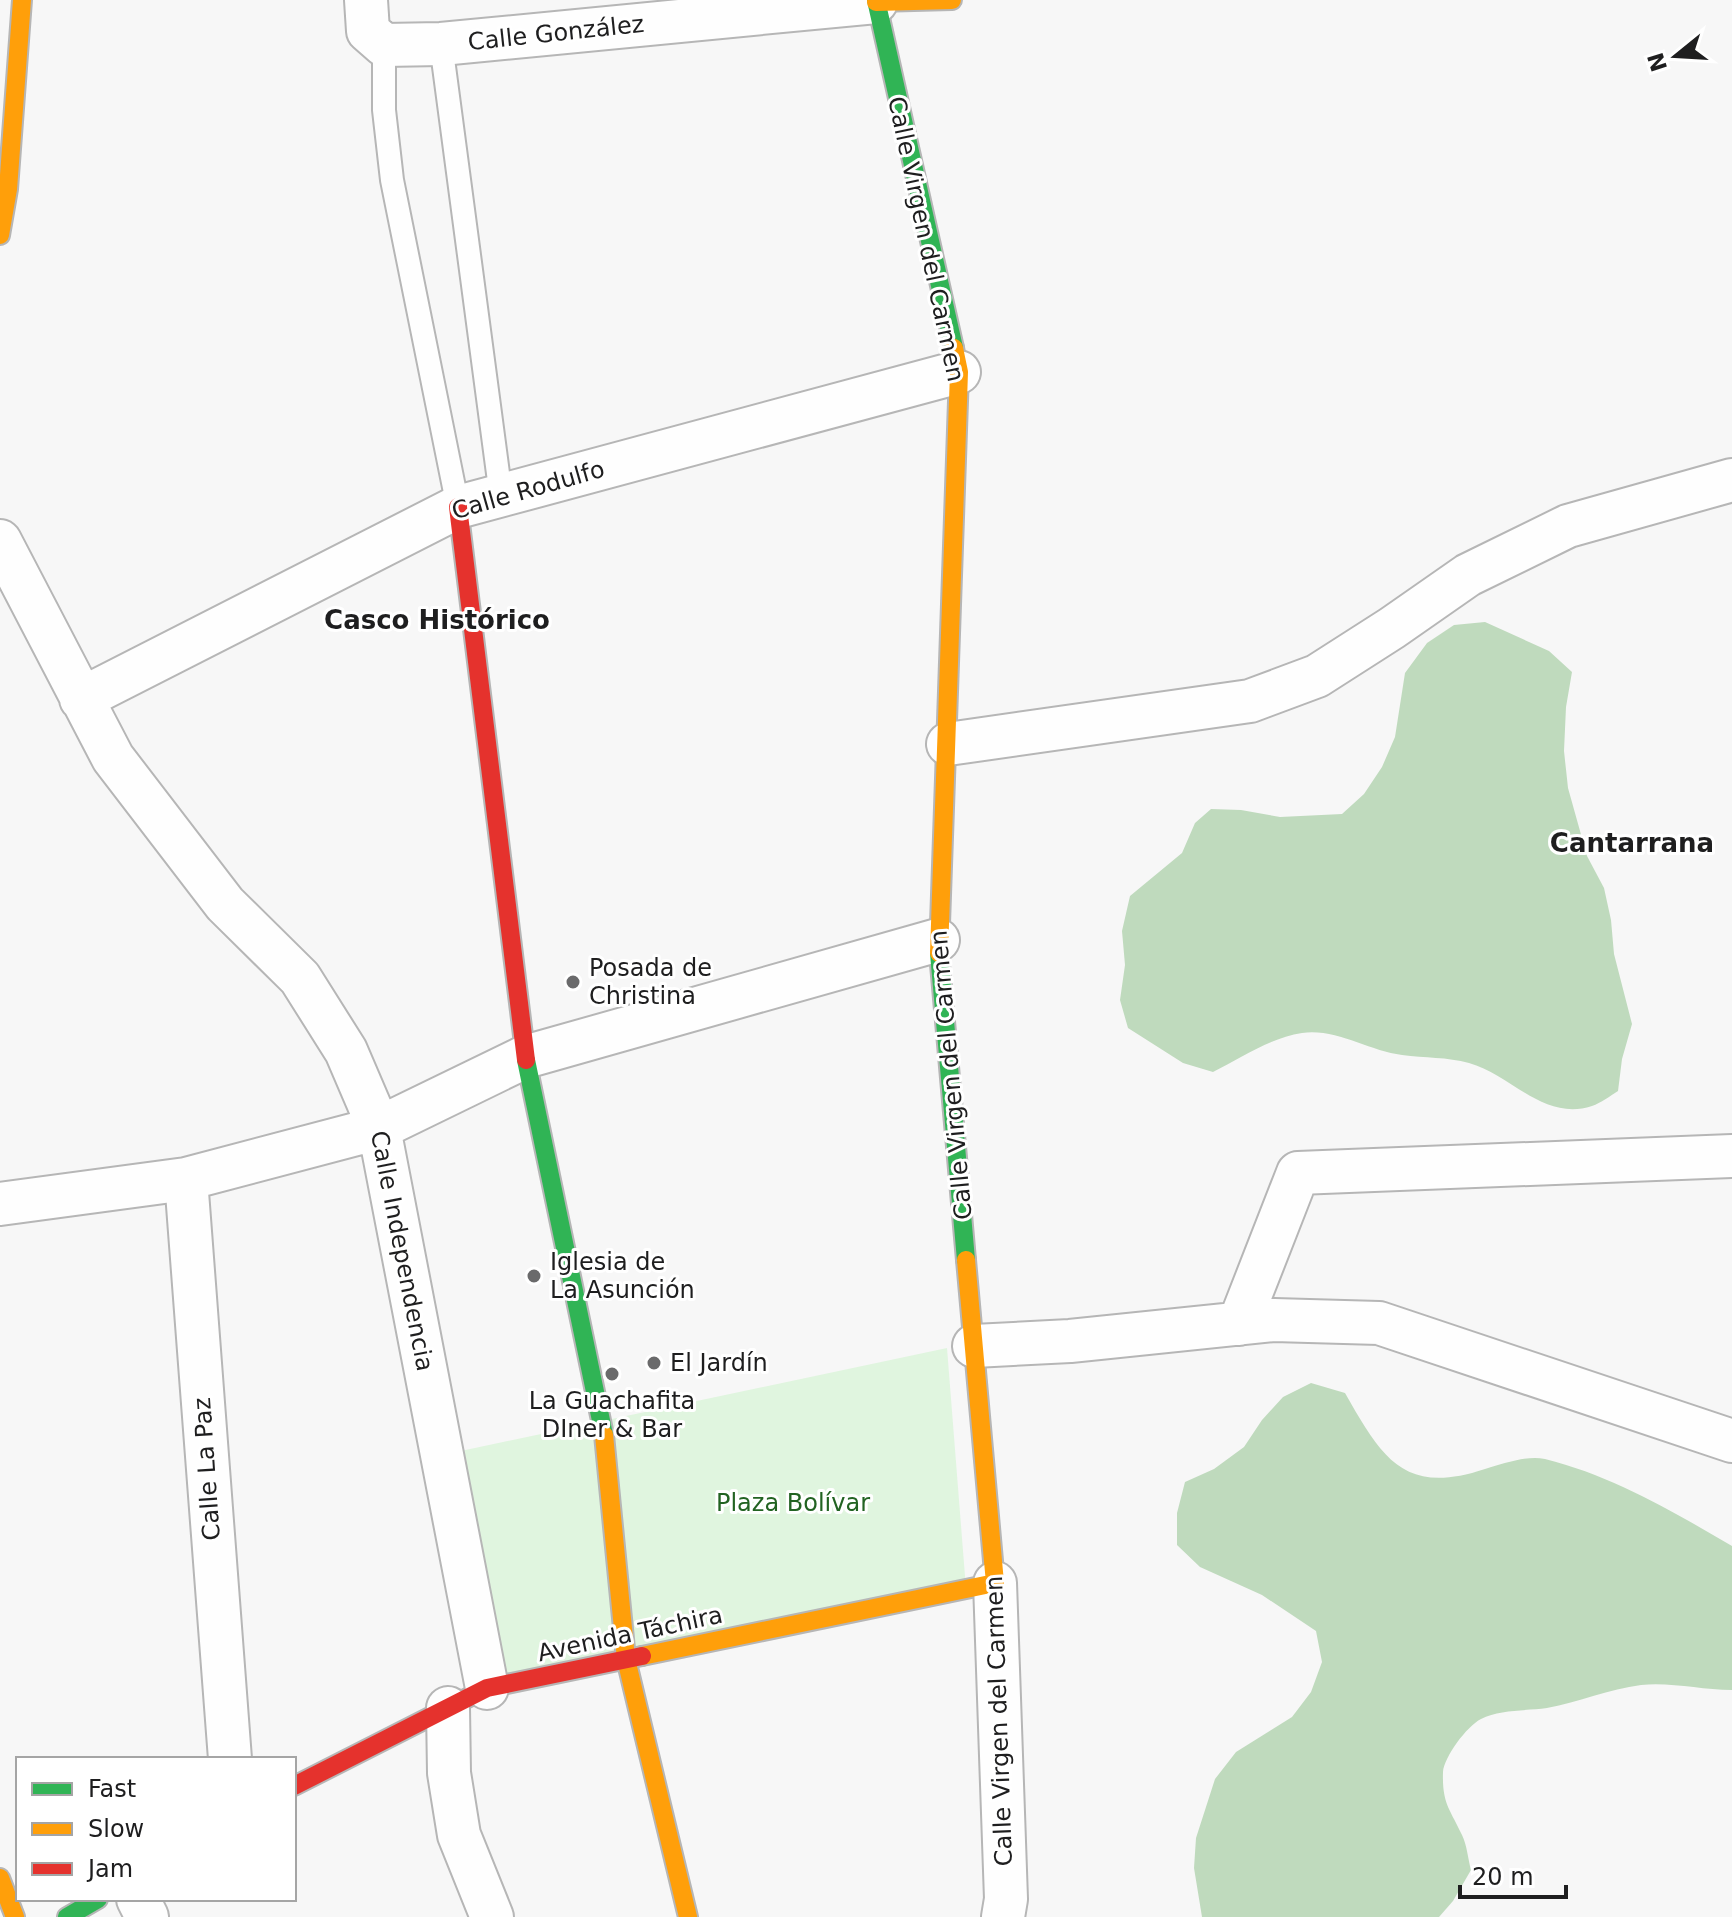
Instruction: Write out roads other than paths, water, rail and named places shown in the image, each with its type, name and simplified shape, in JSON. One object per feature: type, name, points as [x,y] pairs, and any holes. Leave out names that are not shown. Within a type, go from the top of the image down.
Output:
[{"type":"street","points":[[366,0],[368,31],[384,45]]},
{"type":"street","points":[[876,1],[952,0]]},
{"type":"street","name":"Calle González","points":[[384,45],[441,44],[876,1]]},
{"type":"street","name":"Calle Virgen del Carmen","points":[[876,1],[959,372],[948,744],[938,940],[995,1583],[1006,1899],[1003,1917]]},
{"type":"street","points":[[0,235],[8,189],[14,17]]},
{"type":"street","name":"Calle Rodulfo","points":[[81,699],[458,507],[959,372]]},
{"type":"street","points":[[948,744],[1250,701],[1317,676],[1468,575],[1568,526],[1732,480]]},
{"type":"street","points":[[458,507],[525,1057],[602,1418],[626,1659],[688,1917]]},
{"type":"street","name":"Calle Independencia","points":[[0,541],[113,758],[225,904],[300,978],[346,1051],[379,1128],[487,1688]]},
{"type":"street","points":[[0,1204],[186,1179],[379,1128],[525,1057],[938,940]]},
{"type":"street","points":[[1239,1324],[1298,1173],[1732,1156]]},
{"type":"street","name":"Calle La Paz","points":[[186,1179],[230,1757]]},
{"type":"street","points":[[974,1346],[1070,1341],[1274,1320],[1379,1323],[1732,1441]]},
{"type":"street","name":"Avenida Táchira","points":[[296,1785],[487,1688],[995,1583]]},
{"type":"street","points":[[448,1708],[449,1773],[459,1835],[492,1917]]},
{"type":"street","points":[[0,1878],[15,1917]]},
{"type":"street","points":[[67,1917],[95,1901]]},
{"type":"lane","points":[[441,44],[501,496]]},
{"type":"lane","points":[[384,45],[384,110],[392,180],[458,507]]},
{"type":"place","name":"Posada de Christina","points":[[573,982]]},
{"type":"place","name":"Iglesia de La Asunción","points":[[534,1276]]},
{"type":"place","name":"El Jardín","points":[[654,1363]]},
{"type":"place","name":"La Guachafita DIner & Bar","points":[[612,1374]]},
{"type":"district","name":"Casco Histórico","points":[[437,620]]},
{"type":"district","name":"Cantarrana","points":[[1632,843]]},
{"type":"park label","name":"Plaza Bolívar","points":[[793,1503]]}]
